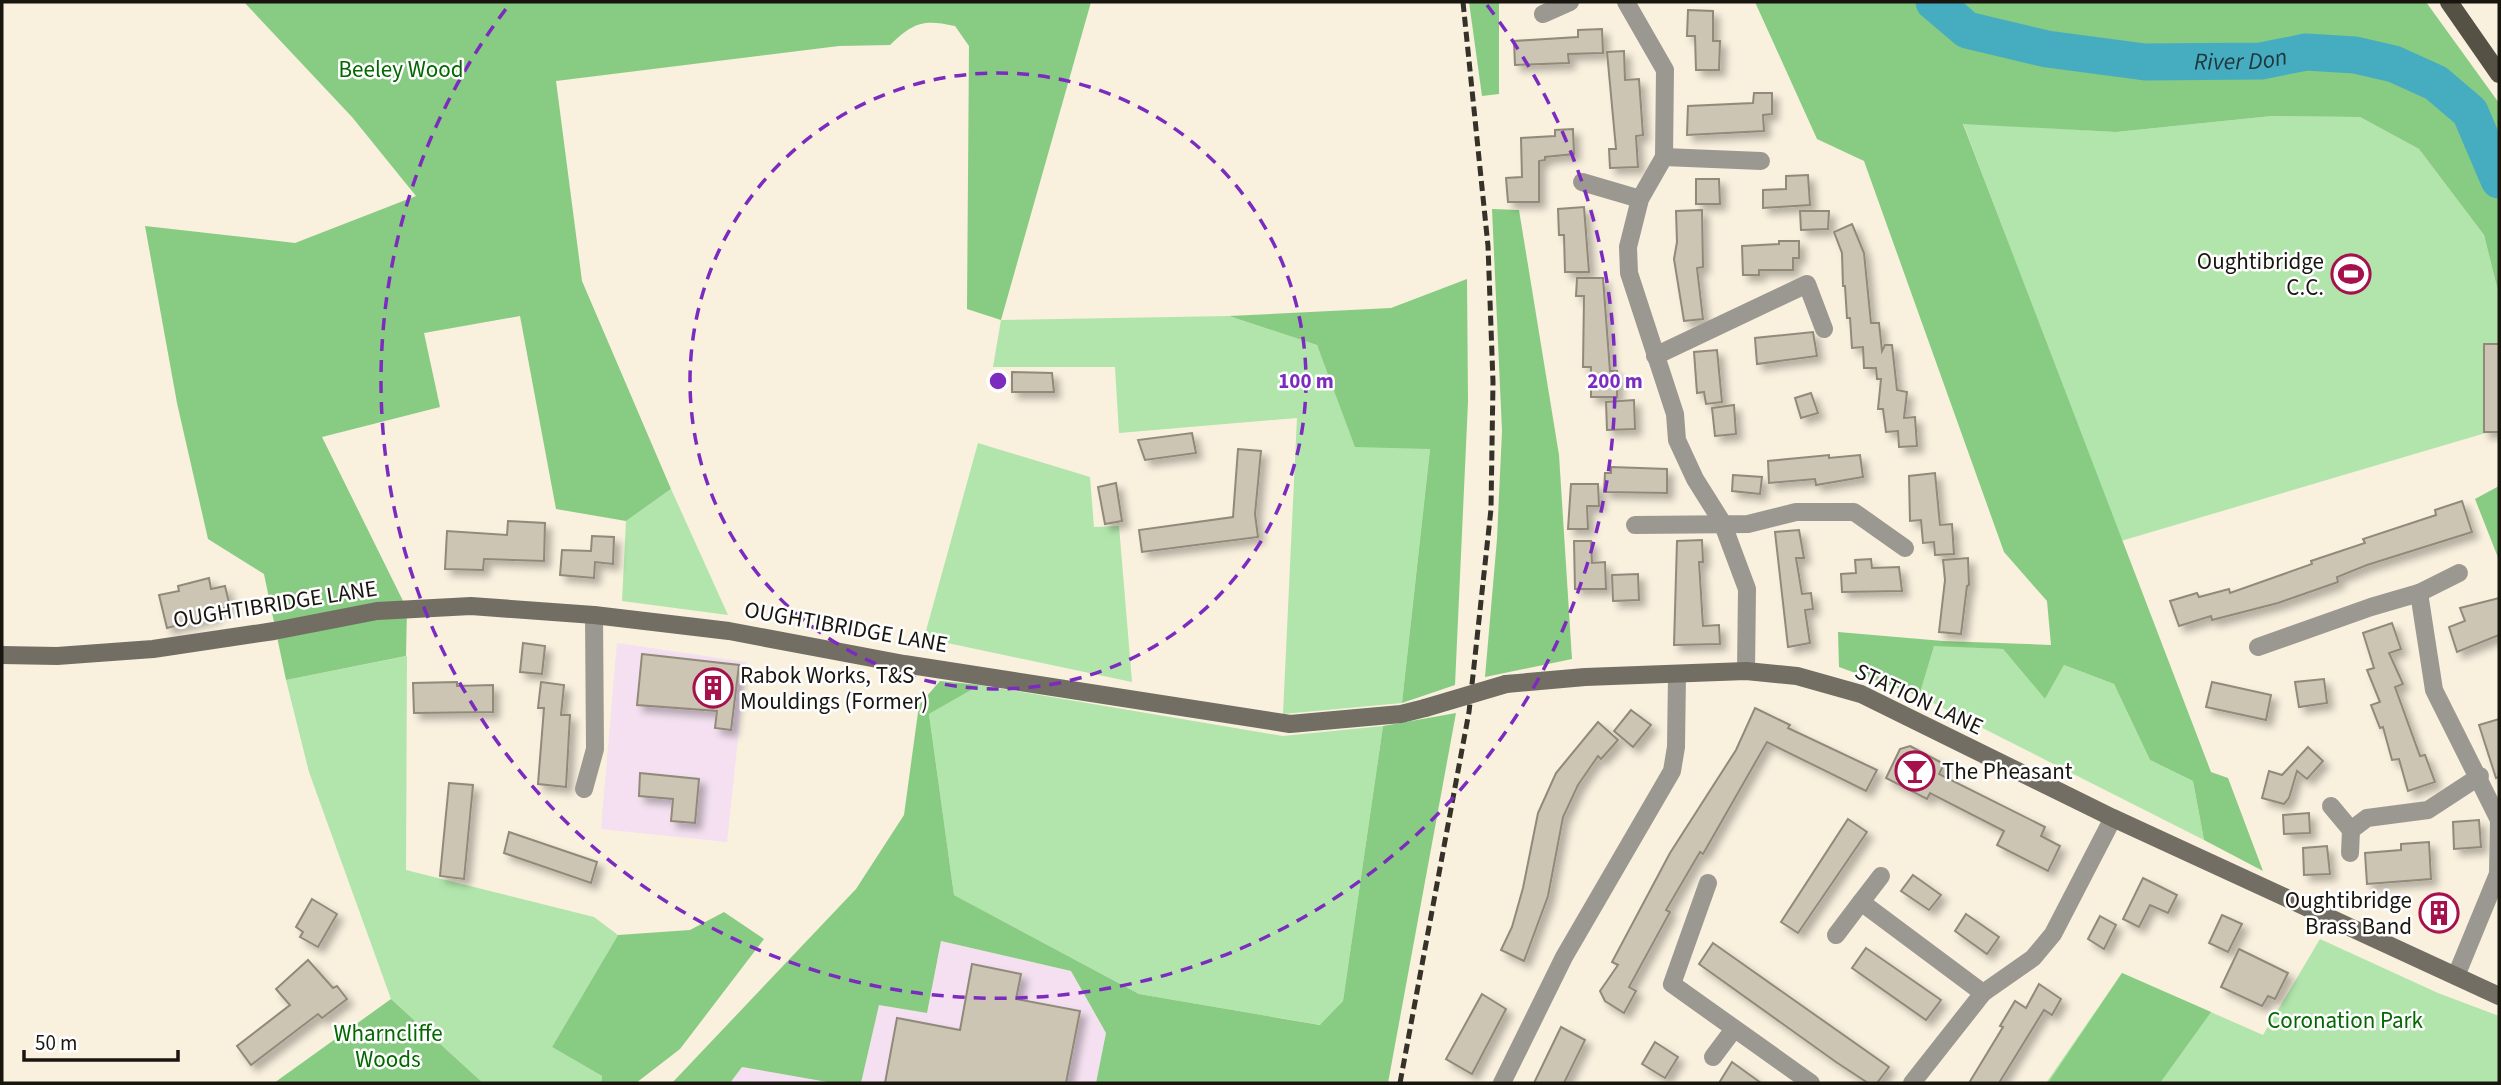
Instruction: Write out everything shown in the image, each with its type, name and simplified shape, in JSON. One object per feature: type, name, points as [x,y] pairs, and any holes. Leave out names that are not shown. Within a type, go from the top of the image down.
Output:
[{"type":"main road","points":[[2449,2],[2499,74]]},
{"type":"street","points":[[1543,14],[1570,2]]},
{"type":"street","points":[[1626,2],[1665,70],[1664,158],[1640,199],[1628,247],[1629,273],[1675,414],[1677,440],[1695,479],[1722,522],[1747,589],[1746,671]]},
{"type":"street","points":[[1664,158],[1761,161]]},
{"type":"street","points":[[1582,182],[1640,199]]},
{"type":"street","points":[[1655,356],[1807,284],[1824,330]]},
{"type":"street","points":[[1635,525],[1722,522],[1748,524],[1796,512],[1854,512],[1905,548]]},
{"type":"street","points":[[2258,647],[2371,607],[2420,593],[2459,573]]},
{"type":"street","points":[[2420,593],[2434,690],[2480,776],[2499,820],[2499,874],[2456,976]]},
{"type":"street","name":"OUGHTIBRIDGE LANE","points":[[2,655],[57,656],[153,649],[274,631],[377,611],[471,606],[594,615],[729,631],[912,665],[1290,724],[1401,715],[1506,684],[1585,677],[1677,675]]},
{"type":"street","points":[[584,789],[595,749],[594,615]]},
{"type":"street","name":"STATION LANE","points":[[1677,675],[1746,671],[1797,676],[1861,694],[2113,818],[2499,996]]},
{"type":"street","points":[[1502,1083],[1564,957],[1672,771],[1676,747],[1677,675]]},
{"type":"street","points":[[2351,830],[2367,818],[2428,810],[2480,776]]},
{"type":"street","points":[[2332,806],[2351,830],[2350,853]]},
{"type":"street","points":[[1912,1083],[1983,993],[2033,958],[2053,933],[2113,818]]},
{"type":"street","points":[[1836,935],[1881,876]]},
{"type":"street","points":[[1708,883],[1672,984],[1811,1083]]},
{"type":"street","points":[[1861,902],[1983,993]]},
{"type":"street","points":[[1713,1057],[1734,1028]]},
{"type":"shaded area","points":[[617,643],[746,662],[727,842],[601,829]]},
{"type":"shaded area","points":[[941,941],[1071,971],[1106,1033],[1096,1083],[861,1083],[879,1004],[927,1013]]},
{"type":"shaded area","points":[[742,1067],[833,1083],[730,1083]]},
{"type":"green space","name":"Beeley Wood","points":[[244,2],[1091,2],[1001,320],[967,309],[969,46],[955,26],[920,24],[906,31],[890,45],[839,46],[556,81],[582,281],[671,489],[626,521],[556,509],[520,316],[424,333],[440,407],[322,437],[407,609],[406,656],[286,680],[264,574],[208,539],[177,403],[145,226],[295,243],[416,196],[352,117]]},
{"type":"green space","points":[[1469,2],[1499,2],[1499,94],[1482,96]]},
{"type":"green space","points":[[1755,2],[2426,2],[2499,103],[2499,295],[2484,235],[2419,149],[2360,117],[2272,116],[2116,132],[1963,124],[2211,772],[2228,778],[2263,871],[2204,840],[2193,781],[2150,760],[2114,684],[2064,665],[2045,699],[2003,649],[1934,646],[1919,696],[1839,667],[1838,632],[1943,641],[2051,645],[2047,601],[2004,552],[1864,161],[1817,139]]},
{"type":"green space","points":[[2272,116],[2360,117],[2419,149],[2484,235],[2499,295],[2499,429],[2121,541],[1963,123],[2116,132]]},
{"type":"green space","points":[[1492,209],[1519,210],[1559,455],[1572,659],[1485,677],[1497,539],[1502,431]]},
{"type":"green space","points":[[1467,279],[1468,402],[1455,685],[1402,703],[1430,449],[1355,447],[1317,345],[1229,316],[1391,308]]},
{"type":"green space","points":[[1229,316],[1317,345],[1355,445],[1430,448],[1402,703],[1283,714],[1297,418],[1119,433],[1115,367],[993,367],[1001,320]]},
{"type":"green space","points":[[978,443],[1090,477],[1094,527],[1119,526],[1132,682],[924,638]]},
{"type":"green space","points":[[2499,486],[2499,560],[2475,499]]},
{"type":"green space","points":[[671,489],[728,615],[622,601],[626,521]]},
{"type":"green space","points":[[1934,645],[2003,649],[2045,699],[2064,665],[2114,684],[2150,760],[2193,781],[2204,840],[1919,696]]},
{"type":"green space","points":[[407,656],[406,870],[594,917],[618,935],[552,1047],[602,1076],[601,1083],[483,1083],[391,999],[309,772],[286,680]]},
{"type":"green space","points":[[940,681],[980,685],[929,714],[954,895],[1139,994],[1320,1025],[1343,1001],[1383,726],[1456,713],[1388,1083],[1096,1083],[1106,1033],[1071,971],[941,941],[927,1013],[879,1005],[861,1083],[833,1083],[742,1067],[730,1083],[672,1083],[856,889],[904,815],[919,705]]},
{"type":"green space","points":[[980,685],[1283,736],[1383,726],[1343,1001],[1321,1025],[1139,994],[954,895],[929,714]]},
{"type":"green space","points":[[724,912],[764,939],[680,1049],[636,1083],[601,1083],[602,1076],[552,1047],[618,935],[690,930]]},
{"type":"green space","name":"Coronation Park","points":[[2320,939],[2438,993],[2499,1016],[2499,1083],[2046,1083],[2122,973],[2263,1035]]},
{"type":"green space","points":[[2122,973],[2211,1012],[2160,1083],[2048,1083]]},
{"type":"green space","name":"Wharncliffe Woods","points":[[391,999],[483,1083],[274,1083]]},
{"type":"building","points":[[1688,10],[1713,11],[1713,41],[1720,41],[1719,70],[1696,70],[1695,36],[1687,36]]},
{"type":"building","points":[[1602,29],[1603,53],[1568,54],[1569,63],[1515,65],[1514,41],[1578,37],[1578,30]]},
{"type":"building","points":[[1624,51],[1625,80],[1639,79],[1643,135],[1636,136],[1638,167],[1610,168],[1609,149],[1616,149],[1607,52]]},
{"type":"building","points":[[1754,93],[1772,93],[1772,114],[1763,115],[1764,131],[1687,135],[1688,106],[1753,103]]},
{"type":"building","points":[[1573,129],[1574,154],[1545,157],[1545,160],[1539,161],[1539,202],[1508,202],[1506,178],[1522,177],[1521,138],[1555,136],[1555,130]]},
{"type":"building","points":[[1808,175],[1810,205],[1763,208],[1763,190],[1786,189],[1786,176]]},
{"type":"building","points":[[1696,179],[1719,179],[1720,204],[1696,204]]},
{"type":"building","points":[[1584,207],[1589,272],[1565,272],[1564,235],[1559,235],[1558,209]]},
{"type":"building","points":[[1702,210],[1703,267],[1697,268],[1703,319],[1684,321],[1674,259],[1677,242],[1676,211]]},
{"type":"building","points":[[1800,211],[1829,211],[1828,229],[1801,230]]},
{"type":"building","points":[[1852,224],[1864,253],[1871,323],[1879,323],[1882,351],[1885,345],[1892,345],[1897,390],[1907,392],[1904,418],[1915,417],[1917,446],[1899,447],[1898,431],[1886,432],[1883,409],[1878,409],[1881,379],[1877,379],[1876,368],[1864,368],[1863,347],[1852,348],[1850,318],[1847,318],[1843,286],[1842,253],[1834,232]]},
{"type":"building","points":[[1779,241],[1799,241],[1799,258],[1793,258],[1793,270],[1759,270],[1759,275],[1743,275],[1742,246],[1779,244]]},
{"type":"building","points":[[1577,278],[1603,278],[1610,371],[1617,371],[1617,397],[1591,397],[1591,367],[1583,367],[1584,296],[1576,296]]},
{"type":"building","points":[[1813,332],[1817,356],[1757,364],[1755,338]]},
{"type":"building","points":[[2484,344],[2499,344],[2499,432],[2484,432]]},
{"type":"building","points":[[1717,350],[1722,402],[1706,404],[1704,392],[1697,393],[1694,352]]},
{"type":"building","points":[[1012,372],[1052,373],[1054,392],[1012,392]]},
{"type":"building","points":[[1811,393],[1818,413],[1801,418],[1795,398]]},
{"type":"building","points":[[1634,400],[1635,429],[1607,430],[1606,402]]},
{"type":"building","points":[[1734,405],[1736,434],[1715,436],[1712,408]]},
{"type":"building","points":[[1192,433],[1196,453],[1145,460],[1138,440]]},
{"type":"building","points":[[1238,449],[1261,451],[1255,514],[1258,537],[1142,552],[1139,530],[1233,517]]},
{"type":"building","points":[[1829,455],[1829,458],[1860,455],[1863,477],[1816,485],[1815,479],[1769,483],[1768,461]]},
{"type":"building","points":[[1611,467],[1667,469],[1667,493],[1604,492],[1605,473],[1611,473]]},
{"type":"building","points":[[1935,473],[1940,525],[1952,524],[1954,554],[1935,555],[1934,542],[1923,543],[1921,520],[1910,521],[1909,476]]},
{"type":"building","points":[[1733,475],[1762,477],[1760,494],[1732,491]]},
{"type":"building","points":[[1116,483],[1122,521],[1105,524],[1098,487]]},
{"type":"building","points":[[1571,484],[1598,484],[1599,506],[1587,506],[1588,529],[1568,529]]},
{"type":"building","points":[[2462,501],[2472,532],[2367,565],[2337,577],[2338,582],[2278,603],[2212,620],[2211,616],[2179,626],[2170,601],[2197,593],[2199,597],[2229,589],[2230,593],[2365,543],[2363,539],[2436,515],[2435,510]]},
{"type":"building","points":[[508,521],[545,523],[544,561],[484,559],[483,570],[445,569],[447,531],[507,535]]},
{"type":"building","points":[[1799,530],[1804,558],[1796,558],[1802,594],[1811,593],[1813,609],[1805,610],[1810,643],[1788,647],[1775,532]]},
{"type":"building","points":[[592,536],[614,537],[613,564],[595,562],[594,578],[560,575],[562,550],[591,551]]},
{"type":"building","points":[[1702,540],[1703,562],[1699,562],[1703,626],[1719,625],[1720,644],[1674,645],[1677,541]]},
{"type":"building","points":[[1574,541],[1591,541],[1592,563],[1605,562],[1606,589],[1575,589]]},
{"type":"building","points":[[1968,558],[1969,585],[1961,634],[1939,632],[1945,580],[1943,560]]},
{"type":"building","points":[[1871,559],[1872,568],[1899,567],[1902,591],[1842,592],[1841,574],[1856,573],[1855,560]]},
{"type":"building","points":[[1638,574],[1639,600],[1613,601],[1612,575]]},
{"type":"building","points":[[209,578],[211,589],[225,586],[230,607],[213,611],[215,616],[167,628],[159,595],[179,591],[178,586]]},
{"type":"building","points":[[2499,598],[2499,635],[2457,652],[2449,627],[2465,621],[2460,608]]},
{"type":"building","points":[[2392,623],[2401,649],[2389,653],[2403,684],[2395,687],[2420,756],[2425,755],[2435,782],[2408,791],[2399,759],[2392,760],[2383,727],[2380,728],[2371,705],[2380,702],[2367,670],[2374,668],[2363,633]]},
{"type":"building","points":[[523,643],[545,646],[542,674],[520,672]]},
{"type":"building","name":"Rabok Works, T&S Mouldings (Former)","points":[[642,654],[739,665],[731,730],[715,728],[717,711],[637,705]]},
{"type":"building","points":[[2324,679],[2327,703],[2299,707],[2295,682]]},
{"type":"building","points":[[457,682],[457,686],[493,685],[493,712],[414,713],[413,683]]},
{"type":"building","points":[[541,682],[564,685],[561,715],[570,715],[566,787],[538,784],[544,708],[538,708]]},
{"type":"building","points":[[2212,682],[2271,695],[2266,720],[2206,707]]},
{"type":"building","points":[[1755,708],[1790,725],[1788,728],[1877,770],[1866,791],[1767,742],[1703,854],[1700,852],[1666,910],[1670,912],[1629,987],[1636,991],[1624,1013],[1605,1001],[1600,991],[1618,965],[1612,962],[1670,853],[1736,750]]},
{"type":"building","points":[[1631,710],[1651,725],[1633,747],[1614,731]]},
{"type":"building","points":[[2499,719],[2499,777],[2496,778],[2479,725]]},
{"type":"building","points":[[1598,722],[1618,740],[1601,759],[1598,756],[1578,785],[1563,817],[1548,896],[1524,961],[1501,950],[1512,927],[1523,888],[1538,813],[1556,773]]},
{"type":"building","points":[[1910,746],[1944,764],[1939,774],[2045,827],[2041,836],[2060,846],[2048,871],[1997,845],[2004,831],[1930,793],[1927,799],[1886,778],[1900,749]]},
{"type":"building","points":[[2308,747],[2323,761],[2307,779],[2297,771],[2289,798],[2284,804],[2262,798],[2269,771],[2282,775]]},
{"type":"building","points":[[640,773],[699,779],[695,823],[671,821],[673,799],[639,796]]},
{"type":"building","points":[[449,783],[473,785],[464,879],[440,876]]},
{"type":"building","points":[[2309,813],[2310,833],[2284,834],[2283,815]]},
{"type":"building","points":[[1848,819],[1867,832],[1798,933],[1781,922]]},
{"type":"building","points":[[2479,820],[2481,847],[2454,849],[2453,822]]},
{"type":"building","points":[[509,832],[597,862],[591,883],[504,853]]},
{"type":"building","points":[[2429,842],[2431,879],[2367,884],[2365,853],[2401,850],[2401,844]]},
{"type":"building","points":[[2327,846],[2330,874],[2304,875],[2303,848]]},
{"type":"building","points":[[1913,875],[1941,895],[1929,910],[1901,891]]},
{"type":"building","points":[[2143,878],[2177,895],[2168,913],[2150,905],[2139,927],[2123,919]]},
{"type":"building","points":[[312,899],[337,914],[318,947],[300,937],[303,932],[296,927]]},
{"type":"building","points":[[1966,914],[1999,937],[1987,954],[1955,931]]},
{"type":"building","points":[[2222,915],[2242,924],[2228,952],[2209,943]]},
{"type":"building","points":[[2100,916],[2116,925],[2104,949],[2088,939]]},
{"type":"building","points":[[1713,943],[1889,1067],[1877,1083],[1868,1083],[1836,1062],[1699,964]]},
{"type":"building","points":[[1866,948],[1941,1000],[1926,1020],[1852,968]]},
{"type":"building","points":[[2239,949],[2288,973],[2275,999],[2268,996],[2262,1006],[2221,987]]},
{"type":"building","points":[[308,960],[333,988],[337,986],[347,999],[322,1018],[318,1014],[251,1065],[237,1046],[290,1005],[276,989]]},
{"type":"building","points":[[972,964],[1021,974],[1016,999],[1080,1011],[1066,1083],[885,1083],[897,1018],[960,1030]]},
{"type":"building","points":[[2039,984],[2061,999],[2052,1015],[2044,1010],[1999,1083],[1969,1083],[2003,1027],[2000,1026],[2015,1001],[2026,1008]]},
{"type":"building","points":[[1482,994],[1506,1009],[1472,1074],[1446,1059]]},
{"type":"building","points":[[1561,1027],[1585,1040],[1564,1083],[1534,1083]]},
{"type":"building","points":[[1655,1042],[1678,1057],[1665,1078],[1642,1064]]},
{"type":"building","points":[[1732,1062],[1761,1083],[1719,1083]]},
{"type":"waterway","name":"River Don","points":[[1934,2],[1967,30],[2047,49],[2145,62],[2261,61],[2306,52],[2355,55],[2394,64],[2436,83],[2470,112],[2499,180]]},
{"type":"railway","points":[[1400,1083],[1469,712],[1491,509],[1493,382],[1488,246],[1463,2]]},
{"type":"place","name":"Oughtibridge C.C.","points":[[2351,274]]},
{"type":"place","name":"Rabok Works, T&S Mouldings (Former)","points":[[713,688]]},
{"type":"place","name":"The Pheasant","points":[[1915,771]]},
{"type":"place","name":"Oughtibridge Brass Band","points":[[2439,913]]}]
